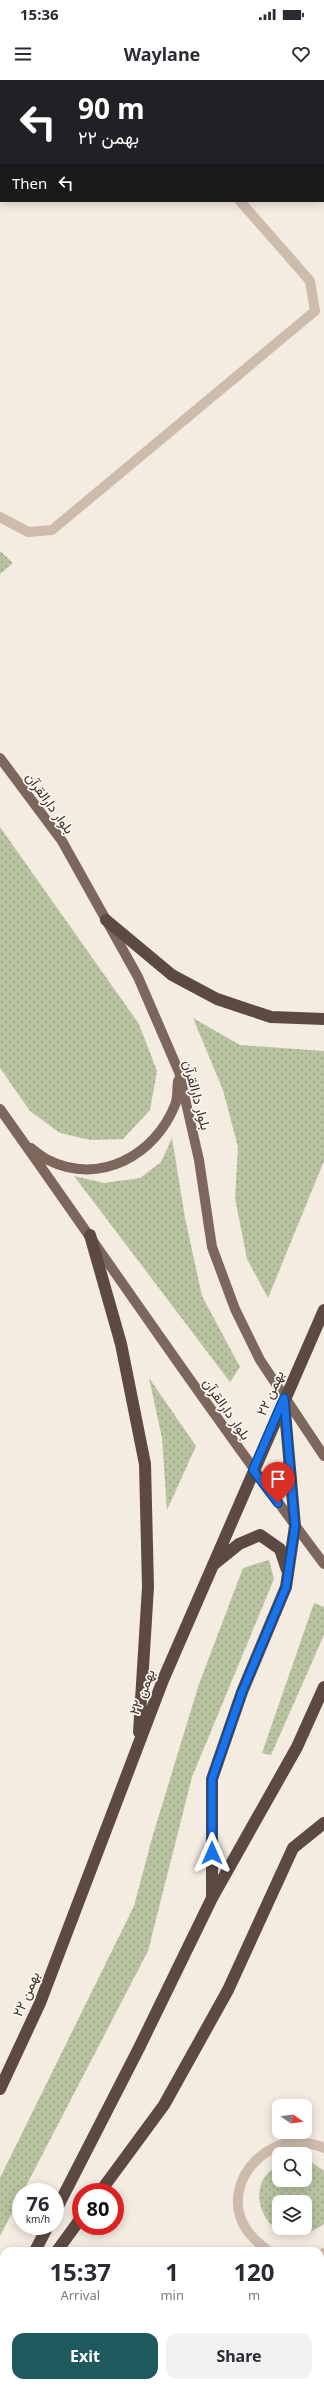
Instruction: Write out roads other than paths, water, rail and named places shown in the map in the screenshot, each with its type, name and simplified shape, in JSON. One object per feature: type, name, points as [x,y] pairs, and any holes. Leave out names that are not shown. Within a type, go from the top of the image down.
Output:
[{"type":"highway","points":[[106,920],[172,975],[217,999],[271,1017],[324,1019]]},
{"type":"highway","points":[[90,1235],[121,1344],[145,1464],[148,1587],[138,1744]]},
{"type":"highway","name":"۲۲ بهمن","points":[[0,2089],[40,2003],[138,1744],[211,1566],[324,1310]]},
{"type":"highway","points":[[212,1898],[212,1779],[242,1692],[286,1587],[295,1526],[284,1398]]},
{"type":"highway","points":[[211,1566],[239,1544],[260,1535],[280,1549],[288,1573]]},
{"type":"highway","points":[[64,2195],[140,2048],[212,1898],[297,1747],[324,1687]]},
{"type":"highway","points":[[107,2183],[164,2105],[228,1990],[293,1848],[324,1823]]},
{"type":"highway","points":[[60,2247],[72,2230]]},
{"type":"highway","points":[[37,2247],[43,2235]]},
{"type":"main road","name":"بلوار دارالقرآن","points":[[0,758],[62,841],[138,977],[179,1072],[199,1160],[212,1247],[235,1309],[260,1360],[324,1456]]},
{"type":"main road","points":[[23,1142],[48,1160],[79,1169],[110,1167],[139,1154],[162,1132],[175,1104],[179,1072]]},
{"type":"main road","name":"بلوار دارالقرآن","points":[[0,1109],[90,1235],[253,1470],[324,1564]]},
{"type":"street","points":[[0,517],[28,532],[52,530],[315,311],[310,281],[241,202]]},
{"type":"street","points":[[263,2247],[252,2239],[240,2215],[239,2189],[250,2165],[270,2148],[296,2141],[324,2148]]}]
